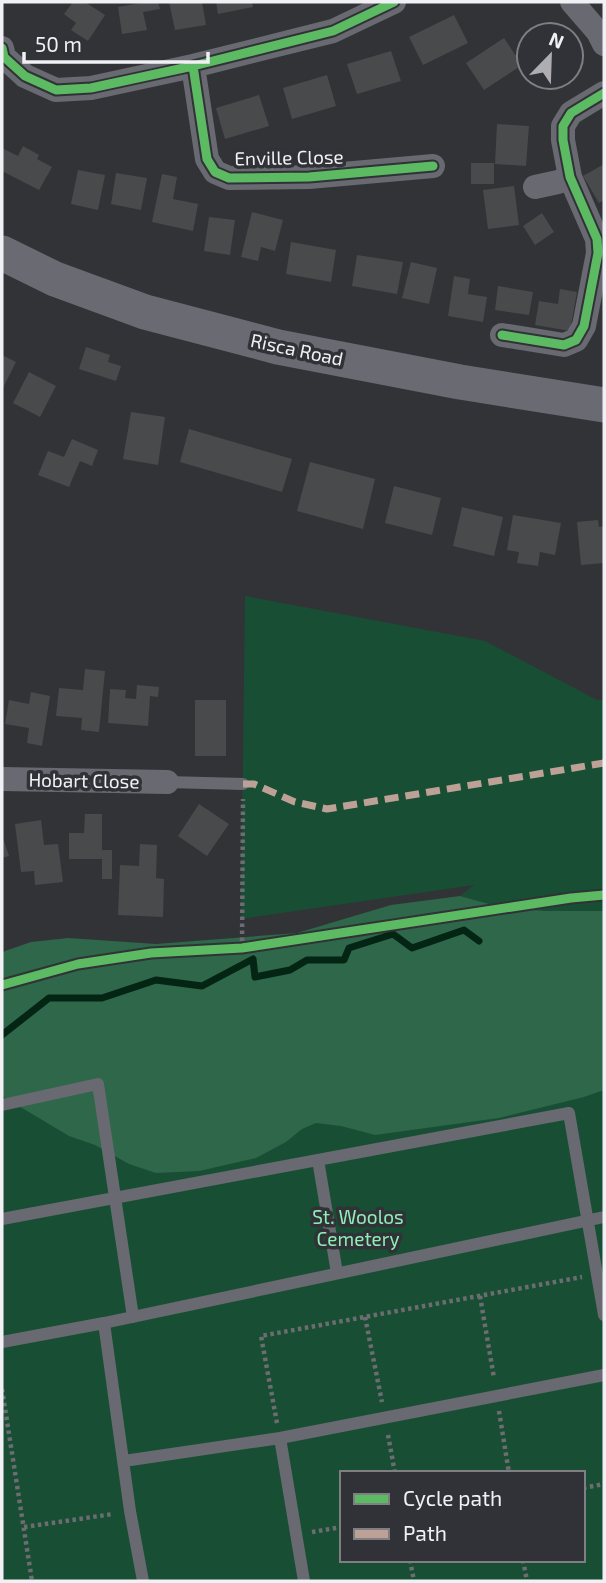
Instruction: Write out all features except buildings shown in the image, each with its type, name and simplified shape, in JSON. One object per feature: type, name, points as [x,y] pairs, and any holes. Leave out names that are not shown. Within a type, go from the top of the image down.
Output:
[{"type":"main road","name":"Risca Road","points":[[2,253],[55,279],[145,312],[265,343],[460,382],[604,405]]},
{"type":"street","points":[[2,48],[4,57],[25,76],[56,90],[91,88],[333,31],[394,2]]},
{"type":"street","points":[[572,2],[598,32],[604,44]]},
{"type":"street","name":"Enville Close","points":[[193,66],[207,159],[215,172],[229,178],[309,177],[433,166]]},
{"type":"street","points":[[502,335],[564,345],[576,340],[584,326],[598,253],[597,239],[570,177],[563,126],[571,113],[604,93]]},
{"type":"street","points":[[535,187],[570,177]]},
{"type":"street","name":"Hobart Close","points":[[2,779],[167,782]]},
{"type":"lane","points":[[167,782],[243,784]]},
{"type":"lane","points":[[2,1105],[98,1084],[133,1317]]},
{"type":"lane","points":[[2,1219],[569,1114],[604,1315]]},
{"type":"lane","points":[[318,1160],[337,1273]]},
{"type":"lane","points":[[2,1342],[133,1317],[604,1217]]},
{"type":"lane","points":[[104,1323],[130,1511],[143,1581]]},
{"type":"lane","points":[[124,1461],[280,1438],[604,1376]]},
{"type":"lane","points":[[280,1438],[304,1581]]},
{"type":"path","points":[[242,948],[243,784]]},
{"type":"path","points":[[229,949],[255,946]]},
{"type":"path","points":[[280,1438],[261,1336],[597,1274]]},
{"type":"path","points":[[365,1317],[395,1471]]},
{"type":"path","points":[[2,1389],[32,1581]]},
{"type":"path","points":[[585,1488],[604,1484]]},
{"type":"path","points":[[24,1527],[130,1511]]},
{"type":"path","points":[[296,1535],[340,1527]]},
{"type":"path","points":[[410,1562],[414,1581]]},
{"type":"path","points":[[523,1562],[527,1581]]},
{"type":"green space","points":[[245,596],[485,641],[597,700],[604,700],[604,911],[504,908],[460,896],[474,885],[241,919]]},
{"type":"green space","points":[[460,896],[504,908],[604,911],[604,1090],[499,1118],[375,1135],[316,1123],[256,1158],[199,1171],[156,1173],[129,1164],[95,1145],[69,1136],[2,1096],[2,953],[5,951],[31,942],[68,938],[156,944],[297,933],[391,905]]},
{"type":"green space","name":"St. Woolos Cemetery","points":[[604,922],[604,1581],[2,1581],[2,1053]]},
{"type":"waterway","points":[[2,1035],[49,998],[102,998],[156,980],[202,986],[253,959],[255,977],[290,970],[307,960],[344,960],[349,948],[393,934],[412,948],[464,930],[479,941]]},
{"type":"marked path","points":[[243,784],[254,784],[295,802],[327,809],[604,763]]},
{"type":"cycle path","points":[[2,48],[4,57],[25,76],[56,90],[91,88],[333,31],[394,2]]},
{"type":"cycle path","points":[[193,66],[207,159],[215,172],[229,178],[309,177],[433,166]]},
{"type":"cycle path","points":[[502,335],[564,345],[576,340],[584,326],[598,253],[597,239],[570,177],[563,126],[571,113],[604,93]]},
{"type":"cycle path","points":[[2,985],[78,964],[151,953],[242,948],[604,895]]}]
